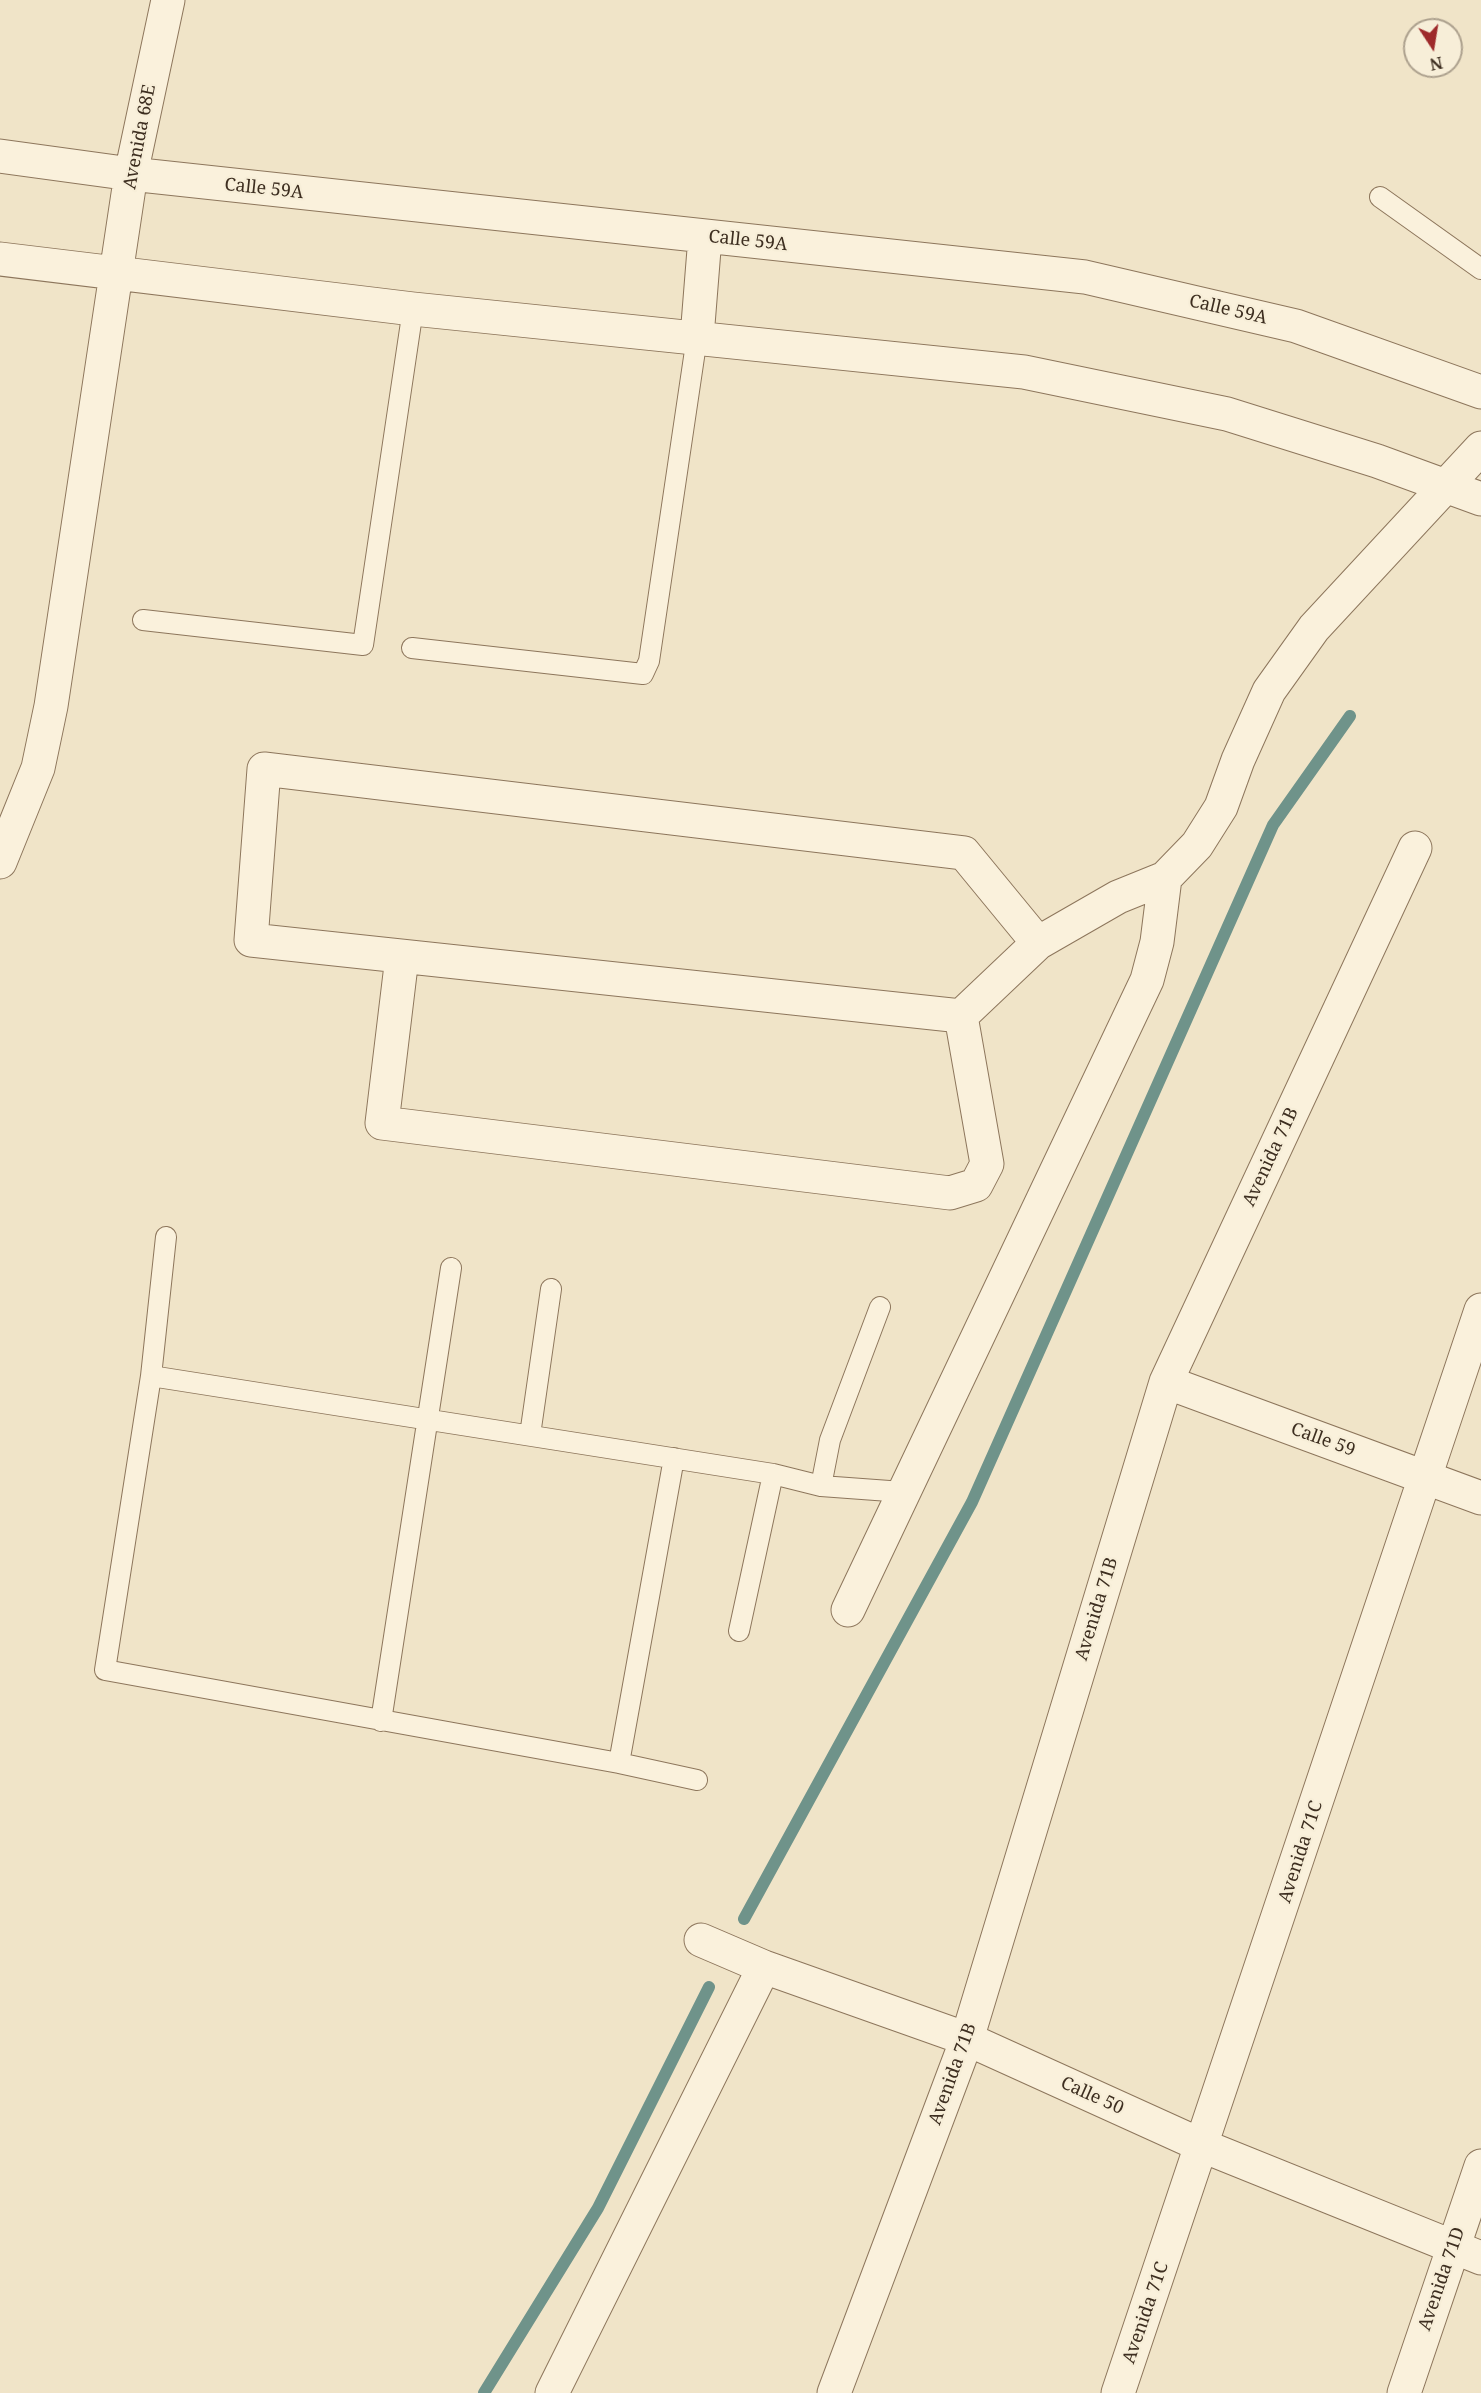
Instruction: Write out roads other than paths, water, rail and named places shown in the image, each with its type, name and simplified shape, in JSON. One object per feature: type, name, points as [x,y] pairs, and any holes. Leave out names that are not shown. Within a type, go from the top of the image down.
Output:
[{"type":"street","name":"Avenida 68E","points":[[0,862],[38,768],[51,706],[131,174],[168,0]]},
{"type":"street","name":"Calle 59A","points":[[0,156],[131,174],[1085,278],[1296,326],[1481,393]]},
{"type":"street","points":[[698,337],[705,237]]},
{"type":"street","points":[[1,264],[117,274],[413,309],[1024,372],[1227,414],[1377,461],[1481,499]]},
{"type":"street","points":[[1038,943],[964,853],[264,768],[251,940],[962,1016],[1038,943],[1118,897],[1165,878],[1197,845],[1221,807],[1238,760],[1269,691],[1314,628],[1481,448]]},
{"type":"street","name":"Avenida 71B","points":[[834,2393],[967,2039],[1166,1382],[1414,848]]},
{"type":"street","points":[[848,1610],[1147,980],[1157,942],[1165,878]]},
{"type":"street","points":[[402,957],[382,1123],[950,1192],[976,1185],[987,1164],[962,1016]]},
{"type":"street","name":"Avenida 71C","points":[[1118,2393],[1203,2146],[1481,1310]]},
{"type":"street","name":"Calle 59","points":[[1166,1382],[1481,1498]]},
{"type":"street","name":"Calle 50","points":[[701,1940],[764,1967],[967,2039],[1203,2146],[1467,2252]]},
{"type":"street","points":[[552,2393],[764,1967]]},
{"type":"street","name":"Avenida 71D","points":[[1404,2393],[1467,2252],[1481,2166]]},
{"type":"lane","points":[[1380,197],[1481,269]]},
{"type":"lane","points":[[143,620],[363,645],[413,309]]},
{"type":"lane","points":[[412,648],[643,674],[649,661],[698,337]]},
{"type":"lane","points":[[166,1238],[151,1376],[105,1670],[619,1762],[697,1780]]},
{"type":"lane","points":[[381,1721],[452,1268]]},
{"type":"lane","points":[[530,1435],[551,1289]]},
{"type":"lane","points":[[821,1486],[830,1440],[880,1307]]},
{"type":"lane","points":[[151,1376],[773,1474],[821,1486],[903,1492]]},
{"type":"lane","points":[[619,1762],[674,1458]]},
{"type":"lane","points":[[739,1631],[773,1474]]},
{"type":"waterway","points":[[744,1919],[972,1502],[1273,825],[1350,716]]},
{"type":"waterway","points":[[484,2393],[598,2208],[709,1987]]}]
